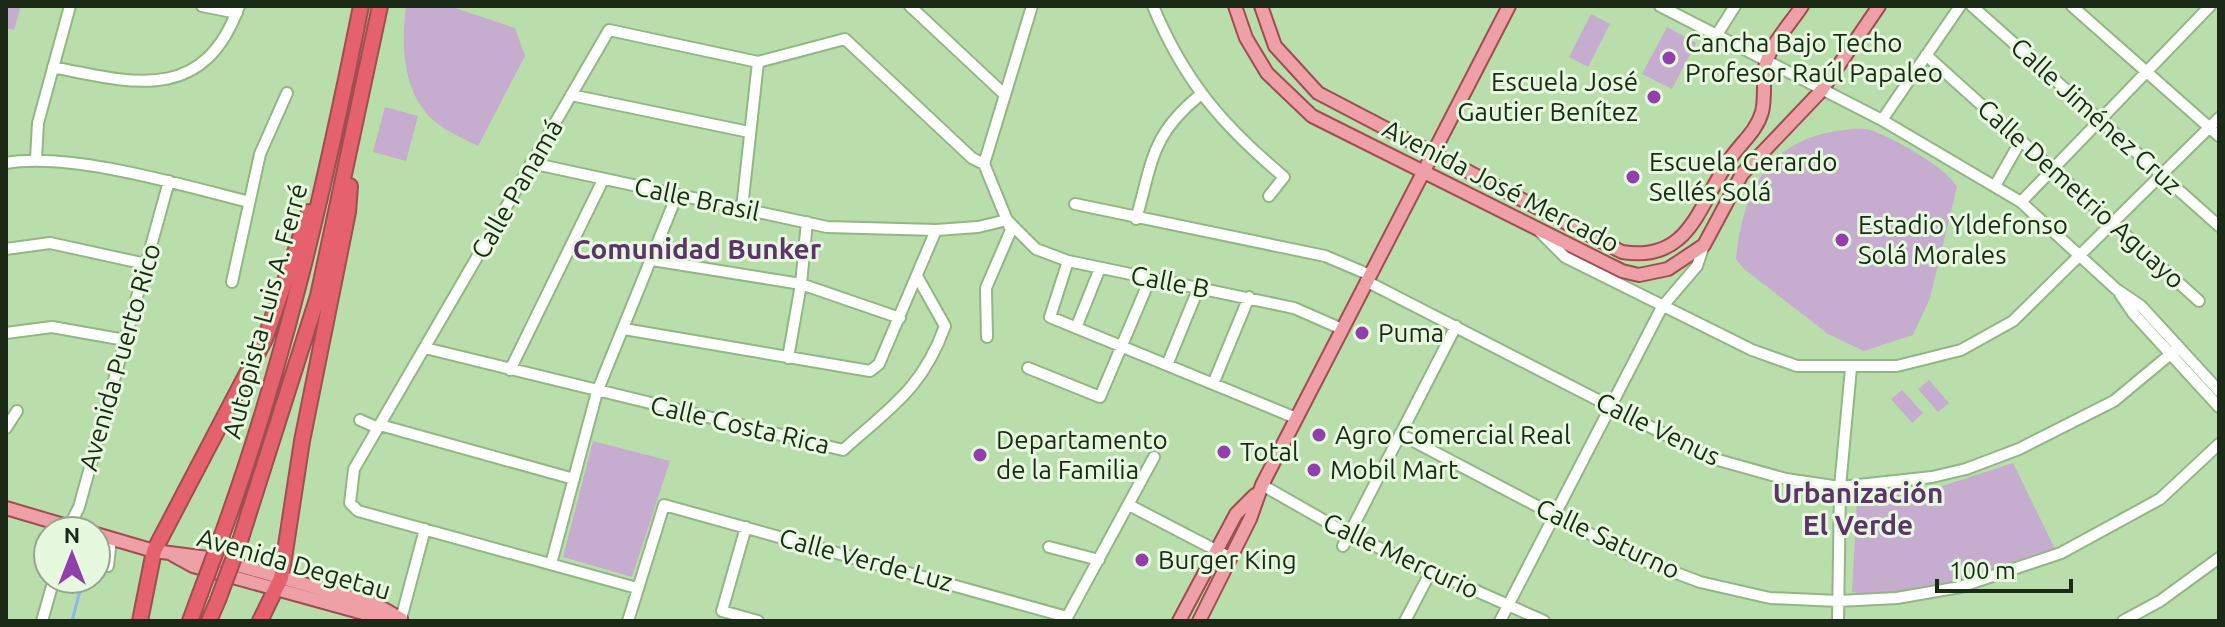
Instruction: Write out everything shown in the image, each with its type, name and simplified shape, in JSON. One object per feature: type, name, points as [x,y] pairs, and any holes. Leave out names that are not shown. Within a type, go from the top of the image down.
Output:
[{"type":"highway","name":"Autopista Luis A. Ferré","points":[[190,621],[285,344],[335,136],[361,6]]},
{"type":"highway","name":"Autopista Luis A. Ferré","points":[[209,621],[240,541],[305,341],[352,150],[380,6]]},
{"type":"highway","points":[[140,621],[154,551],[265,339],[286,287],[335,136]]},
{"type":"highway","points":[[260,621],[279,583],[302,441],[348,212],[352,150]]},
{"type":"main road","name":"Avenida José Mercado","points":[[1235,6],[1246,38],[1267,73],[1312,116],[1622,271],[1639,275],[1668,269],[1704,245],[1742,174],[1822,90],[1879,6]]},
{"type":"main road","name":"Avenida José Mercado","points":[[1261,6],[1275,46],[1318,93],[1622,252],[1664,250],[1682,238],[1728,162],[1756,127],[1763,110],[1766,62]]},
{"type":"main road","points":[[1199,621],[1250,519],[1260,488],[1509,6]]},
{"type":"main road","points":[[1766,62],[1802,6]]},
{"type":"main road","points":[[1763,110],[1784,128]]},
{"type":"main road","points":[[1179,621],[1236,514],[1260,488]]},
{"type":"main road","points":[[6,508],[32,517]]},
{"type":"main road","name":"Avenida Degetau","points":[[112,539],[173,555],[196,554],[279,583],[377,605],[404,620]]},
{"type":"street","points":[[36,158],[38,123],[70,6]]},
{"type":"street","points":[[53,67],[122,81],[175,79],[208,60],[238,9],[202,6]]},
{"type":"street","points":[[910,6],[1004,94]]},
{"type":"street","points":[[1153,6],[1169,45],[1200,95],[1239,140],[1284,177],[1269,196]]},
{"type":"street","points":[[1660,6],[1882,120],[2021,202],[2116,289],[2141,306],[2219,407]]},
{"type":"street","points":[[1716,36],[1735,6]]},
{"type":"street","points":[[1882,120],[1960,6]]},
{"type":"street","name":"Calle Jiménez Cruz","points":[[1972,6],[2219,226]]},
{"type":"street","points":[[2072,6],[2219,136]]},
{"type":"street","points":[[2021,202],[2209,6],[2219,14]]},
{"type":"street","points":[[987,337],[986,288],[1011,230],[984,164],[1028,8]]},
{"type":"street","name":"Calle Panamá","points":[[425,529],[358,511],[350,503],[354,469],[609,30],[758,62]]},
{"type":"street","points":[[742,208],[758,62],[845,39],[972,158],[984,164]]},
{"type":"street","name":"Calle Demetrio Aguayo","points":[[1926,55],[2055,168],[2199,301]]},
{"type":"street","points":[[232,282],[260,154],[287,93]]},
{"type":"street","points":[[571,95],[749,132]]},
{"type":"street","points":[[1136,219],[1160,136],[1173,117],[1200,95]]},
{"type":"street","points":[[1537,229],[1565,257],[1752,350],[1797,366],[1897,366],[1961,350],[2013,321],[2219,118]]},
{"type":"street","points":[[1995,186],[2021,140]]},
{"type":"street","points":[[6,163],[36,158],[169,181],[249,202]]},
{"type":"street","name":"Calle Brasil","points":[[531,163],[827,227],[936,230],[978,227],[1007,220]]},
{"type":"street","points":[[510,370],[603,180]]},
{"type":"street","name":"Avenida Puerto Rico","points":[[75,515],[169,181]]},
{"type":"street","points":[[551,564],[597,392],[677,195]]},
{"type":"street","name":"Calle Venus","points":[[1075,204],[1325,256],[1711,458],[1786,479],[1840,487],[1932,477],[1966,469],[2019,449],[2114,401],[2175,350]]},
{"type":"street","name":"Calle B","points":[[1007,220],[1036,249],[1068,261],[1294,308],[1342,329]]},
{"type":"street","points":[[788,358],[801,284],[807,222]]},
{"type":"street","points":[[624,329],[870,371],[879,364],[936,230]]},
{"type":"street","points":[[6,249],[50,243],[146,264]]},
{"type":"street","points":[[1500,621],[1662,307],[1697,266],[1704,245]]},
{"type":"street","points":[[652,260],[801,284],[900,318]]},
{"type":"street","points":[[1068,261],[1050,317],[1296,418]]},
{"type":"street","points":[[1076,328],[1100,268]]},
{"type":"street","name":"Calle Costa Rica","points":[[425,348],[843,450],[918,383],[936,352],[945,326],[918,278]]},
{"type":"street","points":[[1028,368],[1100,397],[1150,279]]},
{"type":"street","points":[[1167,365],[1199,287]]},
{"type":"street","points":[[1213,384],[1249,297]]},
{"type":"street","points":[[1343,546],[1456,326]]},
{"type":"street","points":[[6,333],[52,327],[125,340]]},
{"type":"street","points":[[2175,350],[2219,391]]},
{"type":"street","points":[[1838,621],[1840,487],[1851,368]]},
{"type":"street","points":[[6,428],[17,411]]},
{"type":"street","points":[[360,420],[574,479]]},
{"type":"street","name":"Calle Saturno","points":[[1400,434],[1634,557],[1700,582],[1770,598],[1838,601],[1897,598],[1960,587],[2061,553],[2160,499],[2219,444]]},
{"type":"street","points":[[1066,619],[1154,457]]},
{"type":"street","name":"Calle Mercurio","points":[[1260,488],[1348,534],[1544,621]]},
{"type":"street","name":"Calle Verde Luz","points":[[637,588],[664,505],[1066,619]]},
{"type":"street","points":[[1129,505],[1231,558]]},
{"type":"street","points":[[746,527],[722,611],[758,621]]},
{"type":"street","points":[[404,620],[425,529],[637,588],[628,621]]},
{"type":"street","points":[[1049,547],[1099,560]]},
{"type":"street","points":[[2123,621],[2160,601],[2219,558]]},
{"type":"street","points":[[1405,621],[1431,571]]},
{"type":"street","points":[[42,621],[49,595]]},
{"type":"shaded area","points":[[6,6],[21,6],[14,30],[6,28]]},
{"type":"shaded area","points":[[406,6],[449,6],[515,28],[525,56],[478,146],[438,124],[417,100],[404,54]]},
{"type":"shaded area","points":[[1591,14],[1610,24],[1588,67],[1569,57]]},
{"type":"shaded area","name":"Cancha Bajo Techo Profesor Raúl Papaleo","points":[[1667,27],[1696,43],[1672,89],[1642,74]]},
{"type":"shaded area","points":[[385,107],[418,116],[406,161],[373,152]]},
{"type":"shaded area","name":"Estadio Yldefonso Solá Morales","points":[[1867,129],[1891,139],[1931,162],[1957,187],[1930,298],[1913,335],[1864,351],[1828,334],[1744,269],[1736,259],[1745,211],[1764,172],[1796,144],[1818,135]]},
{"type":"shaded area","points":[[1929,380],[1949,403],[1938,412],[1918,389]]},
{"type":"shaded area","points":[[1902,390],[1923,413],[1912,423],[1891,399]]},
{"type":"shaded area","points":[[593,441],[670,461],[632,577],[563,557]]},
{"type":"shaded area","points":[[2013,463],[2055,549],[1983,575],[1927,589],[1874,594],[1852,592],[1857,498],[1936,488]]},
{"type":"waterway","points":[[72,621],[79,595]]},
{"type":"place","name":"Cancha Bajo Techo Profesor Raúl Papaleo","points":[[1669,58]]},
{"type":"place","name":"Escuela José Gautier Benítez","points":[[1654,97]]},
{"type":"place","name":"Escuela Gerardo Sellés Solá","points":[[1633,177]]},
{"type":"place","name":"Estadio Yldefonso Solá Morales","points":[[1842,240]]},
{"type":"place","name":"Puma","points":[[1362,333]]},
{"type":"place","name":"Agro Comercial Real","points":[[1319,435]]},
{"type":"place","name":"Total","points":[[1224,452]]},
{"type":"place","name":"Departamento de la Familia","points":[[980,455]]},
{"type":"place","name":"Mobil Mart","points":[[1314,470]]},
{"type":"place","name":"Burger King","points":[[1142,560]]},
{"type":"district","name":"Comunidad Bunker","points":[[697,249]]},
{"type":"district","name":"Urbanización El Verde","points":[[1858,509]]}]
